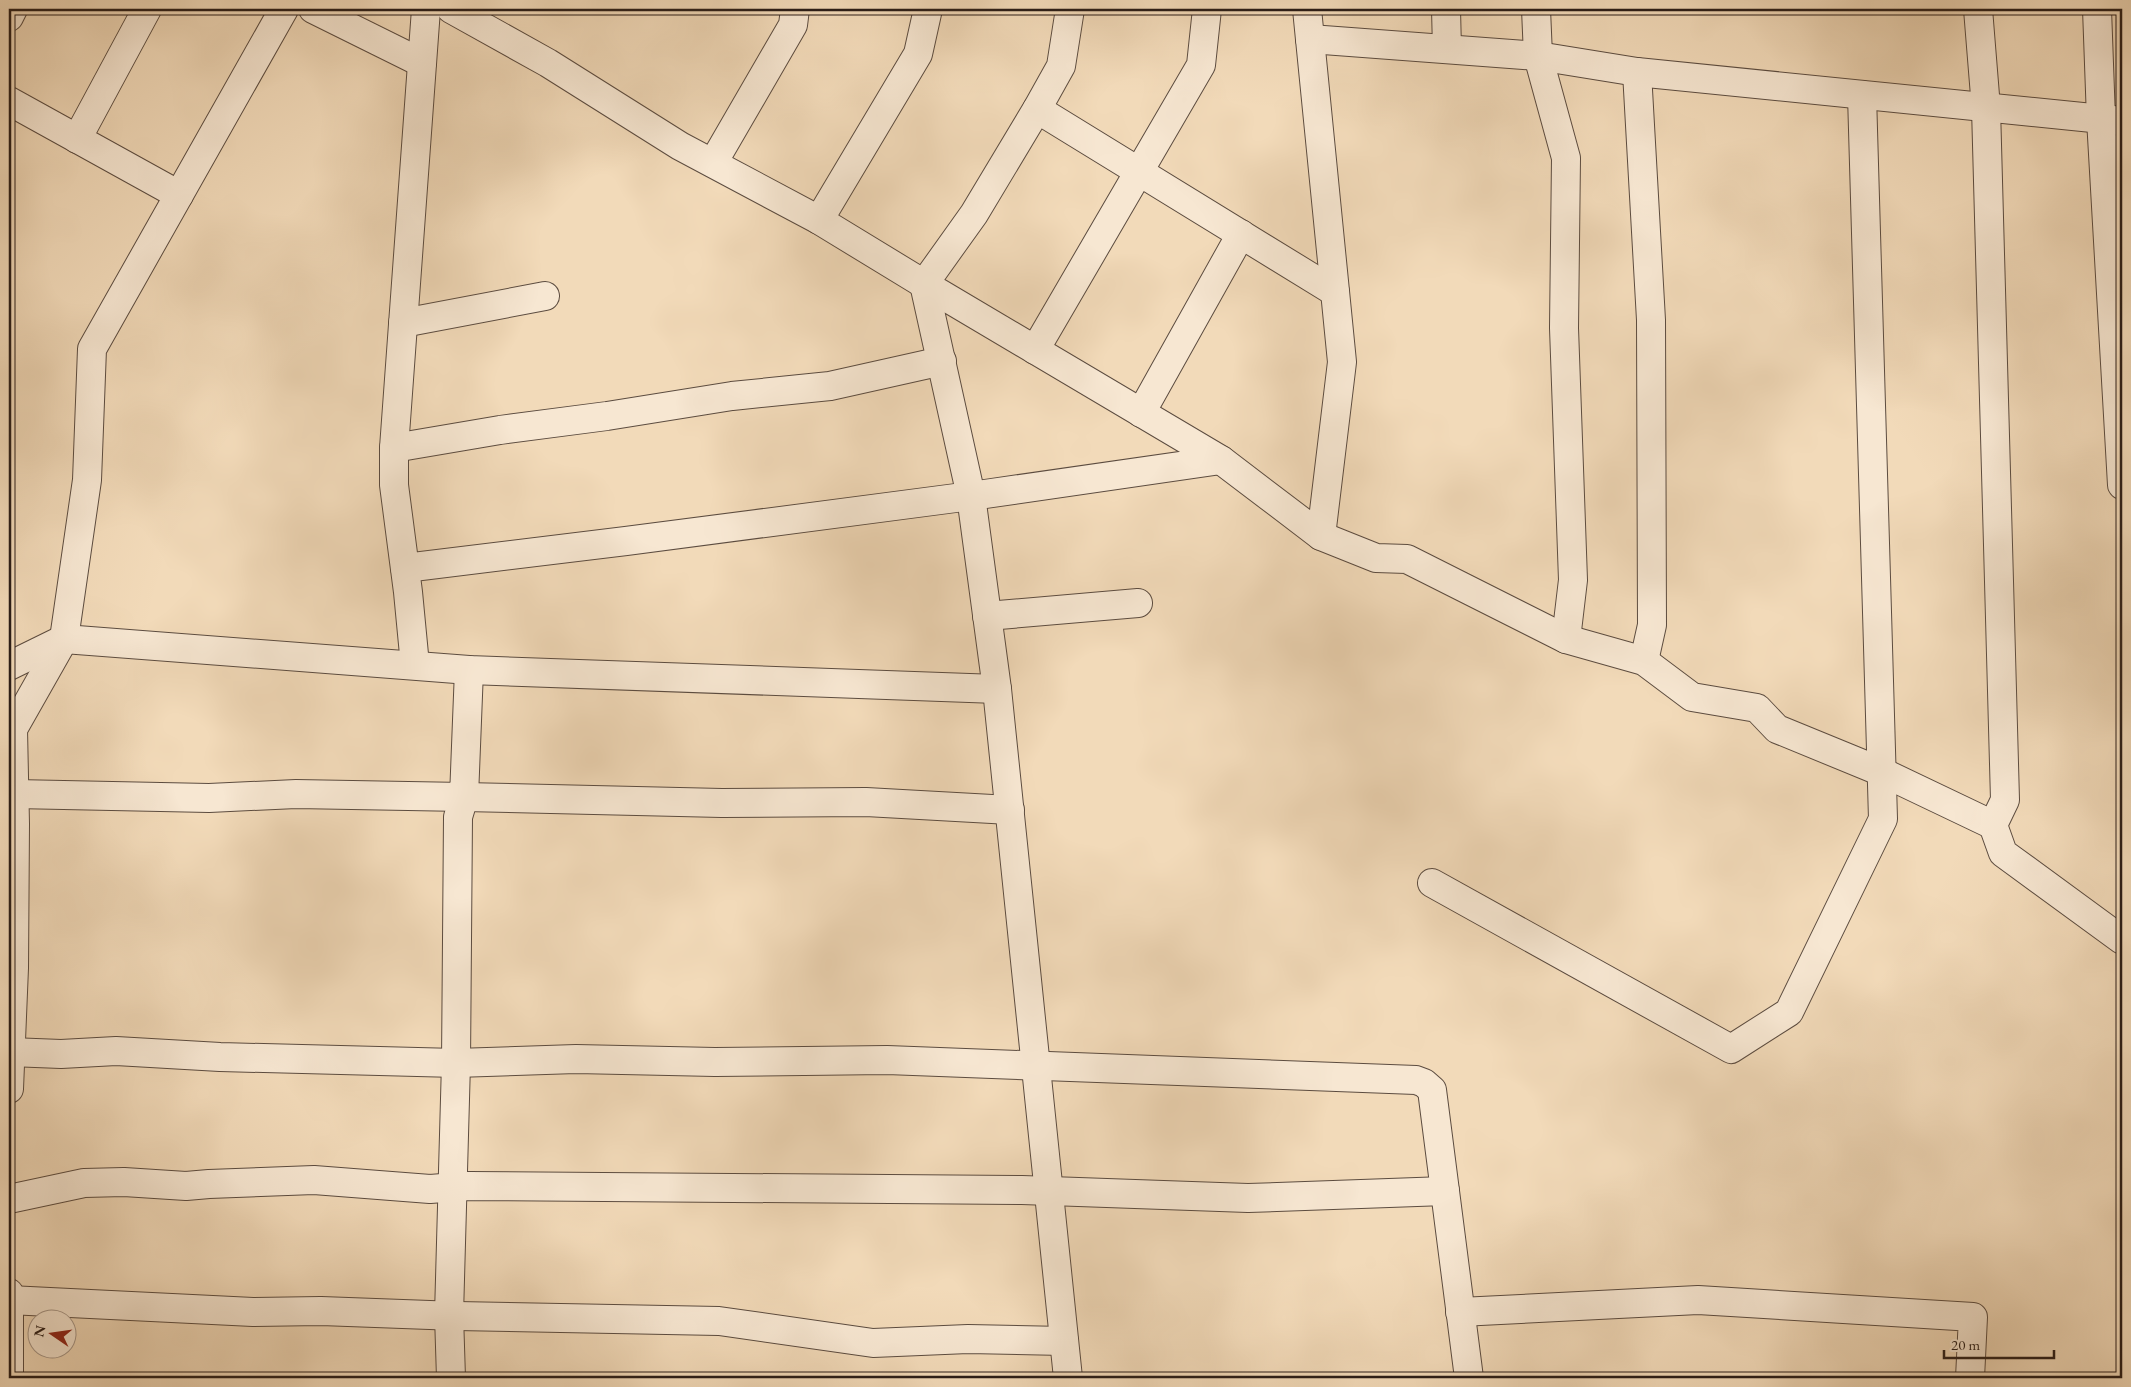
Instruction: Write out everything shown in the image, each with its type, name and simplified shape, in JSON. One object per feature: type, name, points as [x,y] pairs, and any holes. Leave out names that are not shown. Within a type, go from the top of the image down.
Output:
[{"type":"street","points":[[9,17],[13,9]]},
{"type":"street","points":[[77,139],[147,9]]},
{"type":"street","points":[[9,1089],[14,794],[13,729],[64,639],[86,480],[92,349],[284,9]]},
{"type":"street","points":[[313,9],[422,63]]},
{"type":"street","points":[[415,665],[394,485],[394,448],[426,9]]},
{"type":"street","points":[[451,9],[548,63],[680,146],[819,220],[1220,460],[1321,536],[1376,558],[1407,559],[1566,639],[1644,661],[1692,697],[1757,708],[1777,729],[1882,772],[1993,825],[2003,853],[2122,940]]},
{"type":"street","points":[[713,163],[793,25],[794,9]]},
{"type":"street","points":[[819,220],[918,54],[928,9]]},
{"type":"street","points":[[1068,1378],[997,689],[971,496],[924,284],[974,214],[1061,66],[1070,9]]},
{"type":"street","points":[[1034,350],[1201,65],[1207,9]]},
{"type":"street","points":[[1307,9],[1342,362],[1321,536]]},
{"type":"street","points":[[1446,9],[1447,49]]},
{"type":"street","points":[[1536,9],[1538,56],[1566,158],[1564,328],[1572,580],[1566,639]]},
{"type":"street","points":[[1978,9],[1986,108],[2006,800],[1993,825]]},
{"type":"street","points":[[2097,9],[2111,120],[2122,485]]},
{"type":"street","points":[[1310,39],[1538,56],[1636,72],[2111,120]]},
{"type":"street","points":[[1636,72],[1651,320],[1652,625],[1644,661]]},
{"type":"street","points":[[1432,883],[1731,1049],[1789,1012],[1883,819],[1862,95]]},
{"type":"street","points":[[9,101],[178,195]]},
{"type":"street","points":[[1037,109],[1335,292]]},
{"type":"street","points":[[1141,414],[1241,234]]},
{"type":"street","points":[[403,323],[545,296]]},
{"type":"street","points":[[394,448],[500,430],[607,416],[732,396],[830,386],[942,360]]},
{"type":"street","points":[[405,568],[626,542],[971,496],[1220,460]]},
{"type":"street","points":[[987,616],[1138,603]]},
{"type":"street","points":[[9,666],[64,639],[469,670],[997,689]]},
{"type":"street","points":[[451,1378],[449,1315],[456,1063],[458,817],[464,797],[469,670]]},
{"type":"street","points":[[14,794],[209,798],[296,794],[722,803],[866,802],[1010,810]]},
{"type":"street","points":[[10,1052],[61,1054],[116,1051],[220,1057],[456,1063],[576,1059],[715,1062],[888,1060],[1416,1080],[1424,1083],[1432,1090],[1469,1378]]},
{"type":"street","points":[[9,1199],[84,1183],[124,1182],[186,1186],[314,1180],[430,1190],[452,1187],[1050,1191],[1248,1198],[1445,1191]]},
{"type":"street","points":[[9,1293],[9,1378]]},
{"type":"street","points":[[9,1300],[253,1312],[321,1311],[719,1321],[873,1343],[968,1339],[1064,1342]]},
{"type":"street","points":[[1460,1312],[1698,1300],[1973,1317],[1970,1378]]}]
